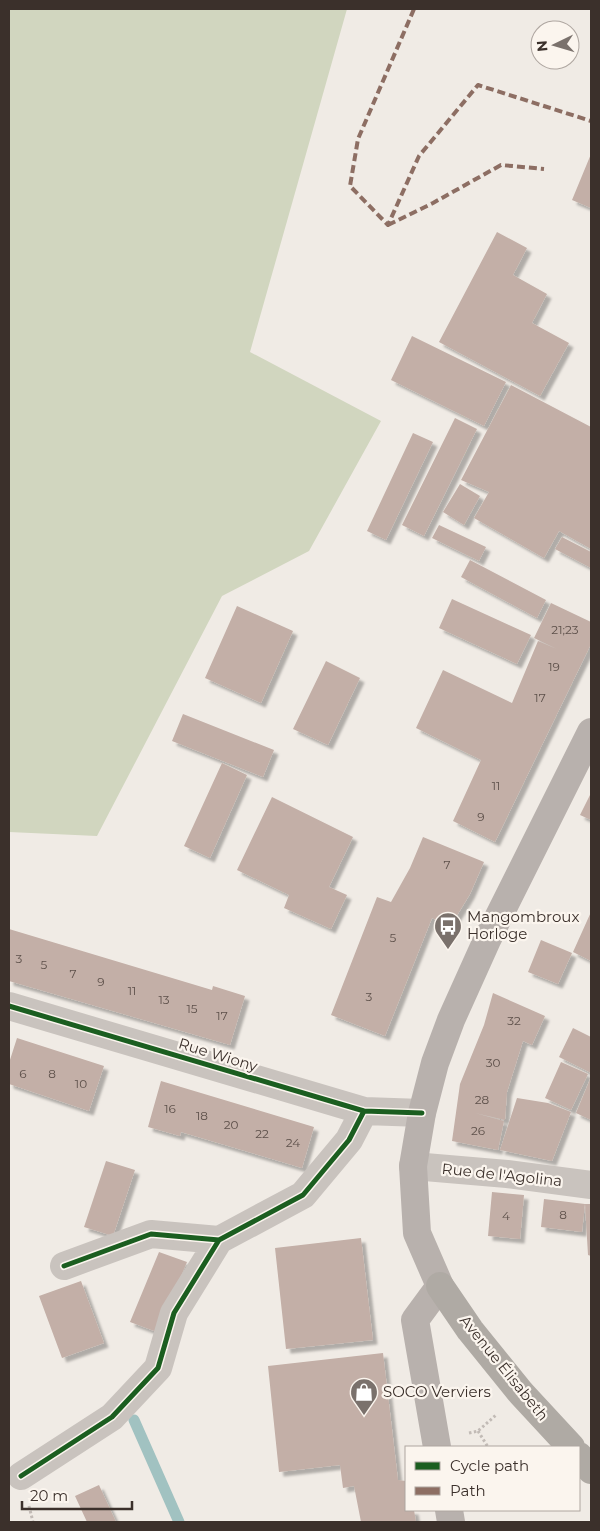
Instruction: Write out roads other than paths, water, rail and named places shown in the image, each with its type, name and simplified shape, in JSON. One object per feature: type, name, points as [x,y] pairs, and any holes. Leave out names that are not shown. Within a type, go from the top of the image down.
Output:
[{"type":"highway","name":"Avenue Élisabeth","points":[[440,1286],[470,1330],[521,1393],[571,1446]]},
{"type":"highway","points":[[580,1457],[591,1470]]},
{"type":"main road","points":[[436,1445],[415,1320],[440,1286],[417,1233],[413,1166],[422,1113],[434,1063],[455,1011],[487,940],[589,740]]},
{"type":"street","name":"Rue Wiony","points":[[9,1006],[364,1111],[422,1113]]},
{"type":"street","points":[[21,1476],[112,1417],[158,1368],[174,1312],[219,1240],[303,1195],[349,1140],[364,1111]]},
{"type":"street","name":"Rue de l'Agolina","points":[[413,1166],[507,1174],[591,1185]]},
{"type":"street","points":[[64,1266],[151,1234],[219,1240]]},
{"type":"waterway","points":[[134,1420],[179,1522]]},
{"type":"place","name":"Mangombroux Horloge","points":[[448,950]]},
{"type":"place","name":"SOCO Verviers","points":[[364,1416]]}]
